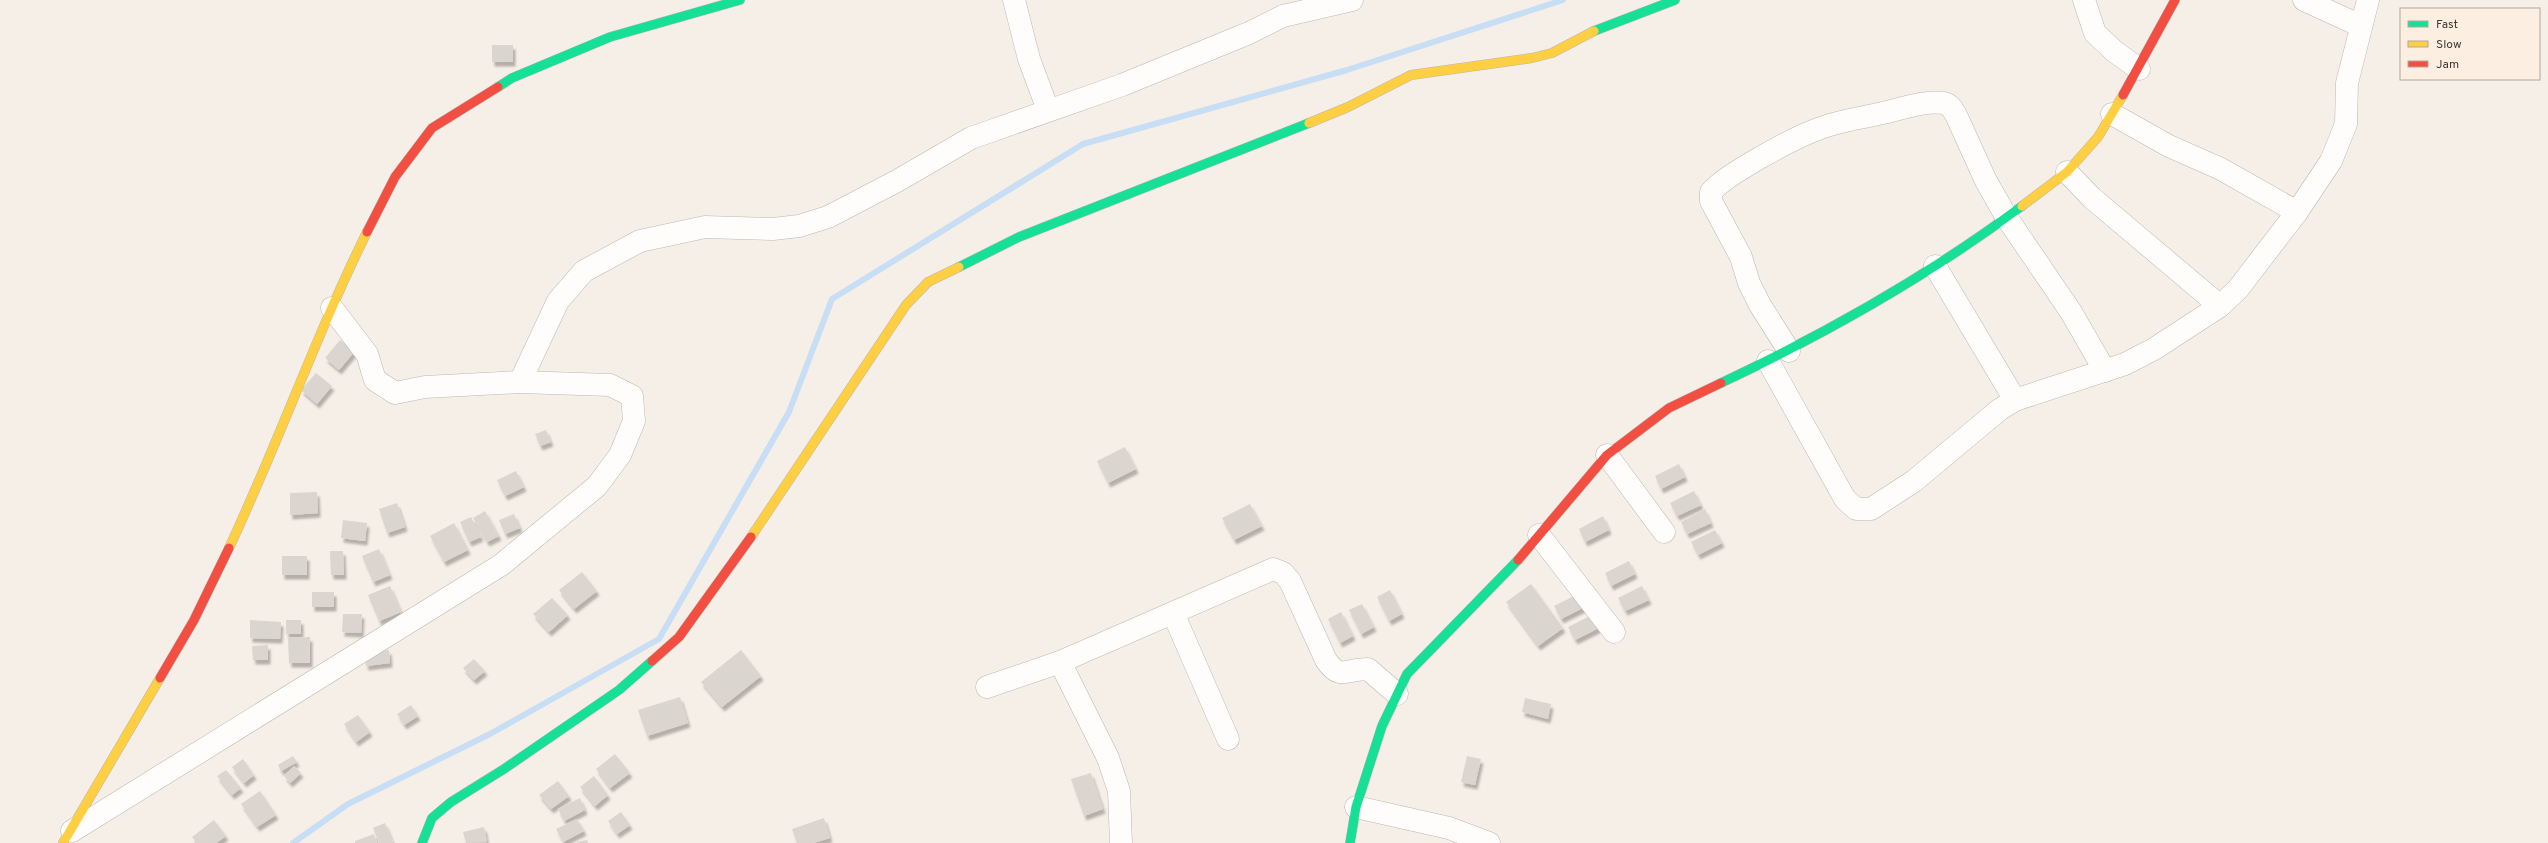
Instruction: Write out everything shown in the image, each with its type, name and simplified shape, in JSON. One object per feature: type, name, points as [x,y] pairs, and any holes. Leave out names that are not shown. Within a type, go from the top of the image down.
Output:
[{"type":"street","points":[[68,837],[194,620],[246,511],[294,393],[332,308],[395,177],[432,128],[512,78],[610,38],[740,0]]},
{"type":"street","points":[[1014,0],[1029,59],[1048,110]]},
{"type":"street","points":[[520,382],[558,301],[584,271],[640,241],[705,227],[772,229],[799,226],[821,219],[897,181],[971,138],[1048,110],[1122,86],[1249,33],[1283,16],[1352,0]]},
{"type":"street","points":[[422,843],[432,818],[451,802],[504,769],[619,690],[679,637],[756,530],[906,305],[928,282],[1019,237],[1348,107],[1411,75],[1532,58],[1552,53],[1608,24],[1675,0]]},
{"type":"street","points":[[2084,0],[2095,33],[2114,51],[2139,69]]},
{"type":"street","points":[[1350,843],[1356,807],[1382,726],[1407,674],[1427,651],[1510,570],[1607,455],[1669,408],[1789,351],[1865,310],[2007,218],[2067,172],[2098,136],[2112,114],[2139,69],[2175,0]]},
{"type":"street","points":[[2304,0],[2361,26]]},
{"type":"street","points":[[1768,361],[1845,498],[1856,509],[1871,509],[1914,481],[1999,410],[2014,400],[2105,371],[2154,349],[2220,306],[2238,289],[2298,212],[2331,161],[2346,124],[2347,83],[2368,0]]},
{"type":"street","points":[[1789,351],[1760,305],[1749,282],[1741,256],[1711,201],[1711,192],[1717,184],[1813,131],[1838,122],[1926,103],[1945,103],[1951,106],[1956,115],[1986,182],[2007,218],[2071,312],[2105,371]]},
{"type":"street","points":[[2112,114],[2169,146],[2221,169],[2298,212]]},
{"type":"street","points":[[2067,172],[2092,198],[2220,306]]},
{"type":"street","points":[[1935,266],[2014,400]]},
{"type":"street","points":[[68,837],[501,565],[597,486],[620,455],[634,421],[632,396],[610,385],[520,382],[425,387],[395,393],[375,380],[366,354],[332,308]]},
{"type":"street","points":[[1607,455],[1664,532]]},
{"type":"street","points":[[1539,535],[1614,632]]},
{"type":"street","points":[[987,688],[1060,662],[1273,570],[1283,572],[1290,581],[1326,660],[1334,671],[1339,673],[1368,669],[1398,694]]},
{"type":"street","points":[[1172,613],[1228,738]]},
{"type":"street","points":[[1060,662],[1108,758],[1119,791],[1121,843]]},
{"type":"street","points":[[1356,807],[1449,828],[1489,843]]},
{"type":"building","points":[[492,45],[513,45],[513,62],[492,62]]},
{"type":"building","points":[[340,340],[355,351],[339,370],[325,358]]},
{"type":"building","points":[[316,373],[332,386],[317,404],[301,390]]},
{"type":"building","points":[[546,430],[551,442],[540,446],[535,434]]},
{"type":"building","points":[[1125,447],[1136,469],[1108,483],[1097,461]]},
{"type":"building","points":[[1679,464],[1685,477],[1661,489],[1655,476]]},
{"type":"building","points":[[516,471],[524,487],[505,496],[497,480]]},
{"type":"building","points":[[1694,491],[1701,505],[1677,516],[1670,503]]},
{"type":"building","points":[[317,492],[318,513],[290,515],[290,493]]},
{"type":"building","points":[[397,503],[405,527],[387,533],[379,509]]},
{"type":"building","points":[[1250,504],[1262,526],[1234,540],[1222,518]]},
{"type":"building","points":[[1705,509],[1711,523],[1687,534],[1681,522]]},
{"type":"building","points":[[485,511],[499,536],[487,542],[473,518]]},
{"type":"building","points":[[514,514],[520,528],[505,534],[499,520]]},
{"type":"building","points":[[1603,516],[1609,530],[1585,542],[1579,529]]},
{"type":"building","points":[[471,517],[481,537],[469,542],[460,522]]},
{"type":"building","points":[[343,520],[367,523],[365,541],[341,538]]},
{"type":"building","points":[[454,523],[468,550],[444,562],[430,536]]},
{"type":"building","points":[[1715,530],[1722,543],[1698,555],[1691,542]]},
{"type":"building","points":[[379,549],[390,575],[373,582],[362,556]]},
{"type":"building","points":[[330,551],[343,551],[344,575],[331,575]]},
{"type":"building","points":[[282,556],[307,556],[307,575],[282,575]]},
{"type":"building","points":[[1629,561],[1635,574],[1611,586],[1605,573]]},
{"type":"building","points":[[582,572],[597,591],[574,609],[559,590]]},
{"type":"building","points":[[1531,584],[1563,628],[1538,646],[1506,602]]},
{"type":"building","points":[[390,586],[401,612],[379,621],[368,595]]},
{"type":"building","points":[[1642,586],[1649,600],[1625,611],[1618,598]]},
{"type":"building","points":[[1390,590],[1402,614],[1389,621],[1377,597]]},
{"type":"building","points":[[312,592],[334,592],[334,607],[312,607]]},
{"type":"building","points":[[1578,594],[1585,607],[1561,619],[1554,606]]},
{"type":"building","points":[[552,598],[568,615],[549,632],[533,614]]},
{"type":"building","points":[[1362,604],[1374,627],[1361,634],[1349,610]]},
{"type":"building","points":[[1341,612],[1353,636],[1340,643],[1328,619]]},
{"type":"building","points":[[343,614],[362,614],[361,633],[342,632]]},
{"type":"building","points":[[1592,615],[1599,628],[1575,640],[1568,627]]},
{"type":"building","points":[[250,620],[281,622],[280,639],[250,638]]},
{"type":"building","points":[[286,620],[301,620],[301,634],[286,634]]},
{"type":"building","points":[[310,637],[310,663],[289,663],[288,638]]},
{"type":"building","points":[[268,645],[268,660],[253,660],[252,646]]},
{"type":"building","points":[[389,650],[390,663],[366,666],[364,652]]},
{"type":"building","points":[[741,650],[761,676],[722,707],[701,682]]},
{"type":"building","points":[[474,659],[485,671],[474,680],[463,668]]},
{"type":"building","points":[[680,697],[688,723],[647,736],[638,710]]},
{"type":"building","points":[[1525,698],[1551,704],[1548,719],[1522,712]]},
{"type":"building","points":[[411,705],[418,716],[404,725],[397,714]]},
{"type":"building","points":[[358,715],[370,732],[356,742],[344,724]]},
{"type":"building","points":[[615,754],[630,773],[610,788],[596,769]]},
{"type":"building","points":[[293,756],[297,762],[281,771],[278,765]]},
{"type":"building","points":[[1467,756],[1481,759],[1475,785],[1461,782]]},
{"type":"building","points":[[243,759],[254,775],[244,783],[232,767]]},
{"type":"building","points":[[294,766],[301,773],[290,783],[284,776]]},
{"type":"building","points":[[226,770],[241,788],[232,795],[217,776]]},
{"type":"building","points":[[1091,773],[1103,809],[1084,816],[1071,779]]},
{"type":"building","points":[[594,776],[608,795],[595,806],[580,787]]},
{"type":"building","points":[[558,781],[569,796],[551,809],[539,795]]},
{"type":"building","points":[[260,791],[276,815],[257,827],[241,804]]},
{"type":"building","points":[[580,798],[585,810],[564,821],[558,809]]},
{"type":"building","points":[[621,812],[630,825],[617,834],[608,821]]},
{"type":"building","points":[[824,818],[830,838],[813,843],[797,843],[792,829]]},
{"type":"building","points":[[577,819],[584,831],[563,842],[556,829]]},
{"type":"building","points":[[214,820],[226,836],[216,843],[197,843],[192,837]]},
{"type":"building","points":[[385,823],[393,843],[379,843],[373,828]]},
{"type":"building","points":[[484,827],[487,842],[466,843],[463,832]]},
{"type":"building","points":[[374,834],[377,843],[355,843],[355,841]]},
{"type":"building","points":[[587,840],[588,843],[577,843],[577,842]]},
{"type":"waterway","points":[[293,843],[348,804],[490,734],[659,639],[789,412],[832,299],[1083,144],[1347,70],[1563,0]]},
{"type":"traffic: fast","points":[[498,87],[512,78],[610,37],[740,0]]},
{"type":"traffic: fast","points":[[1594,31],[1675,0]]},
{"type":"traffic: fast","points":[[959,267],[1019,237],[1309,123]]},
{"type":"traffic: fast","points":[[1721,383],[1800,344],[1876,302],[1950,256],[2022,206]]},
{"type":"traffic: fast","points":[[1350,843],[1356,807],[1382,726],[1407,674],[1518,560]]},
{"type":"traffic: fast","points":[[422,843],[432,818],[451,802],[504,769],[619,690],[652,661]]},
{"type":"traffic: slow","points":[[1309,123],[1348,107],[1411,75],[1532,58],[1552,53],[1594,31]]},
{"type":"traffic: slow","points":[[2022,206],[2067,172],[2098,137],[2123,95]]},
{"type":"traffic: slow","points":[[229,548],[348,271],[367,232]]},
{"type":"traffic: slow","points":[[751,537],[906,305],[928,282],[959,267]]},
{"type":"traffic: slow","points":[[63,843],[160,678]]},
{"type":"traffic: jam","points":[[2123,95],[2175,0]]},
{"type":"traffic: jam","points":[[367,232],[395,177],[432,128],[498,87]]},
{"type":"traffic: jam","points":[[1518,560],[1607,455],[1669,408],[1721,383]]},
{"type":"traffic: jam","points":[[652,661],[679,637],[751,537]]},
{"type":"traffic: jam","points":[[160,678],[194,620],[229,548]]}]
